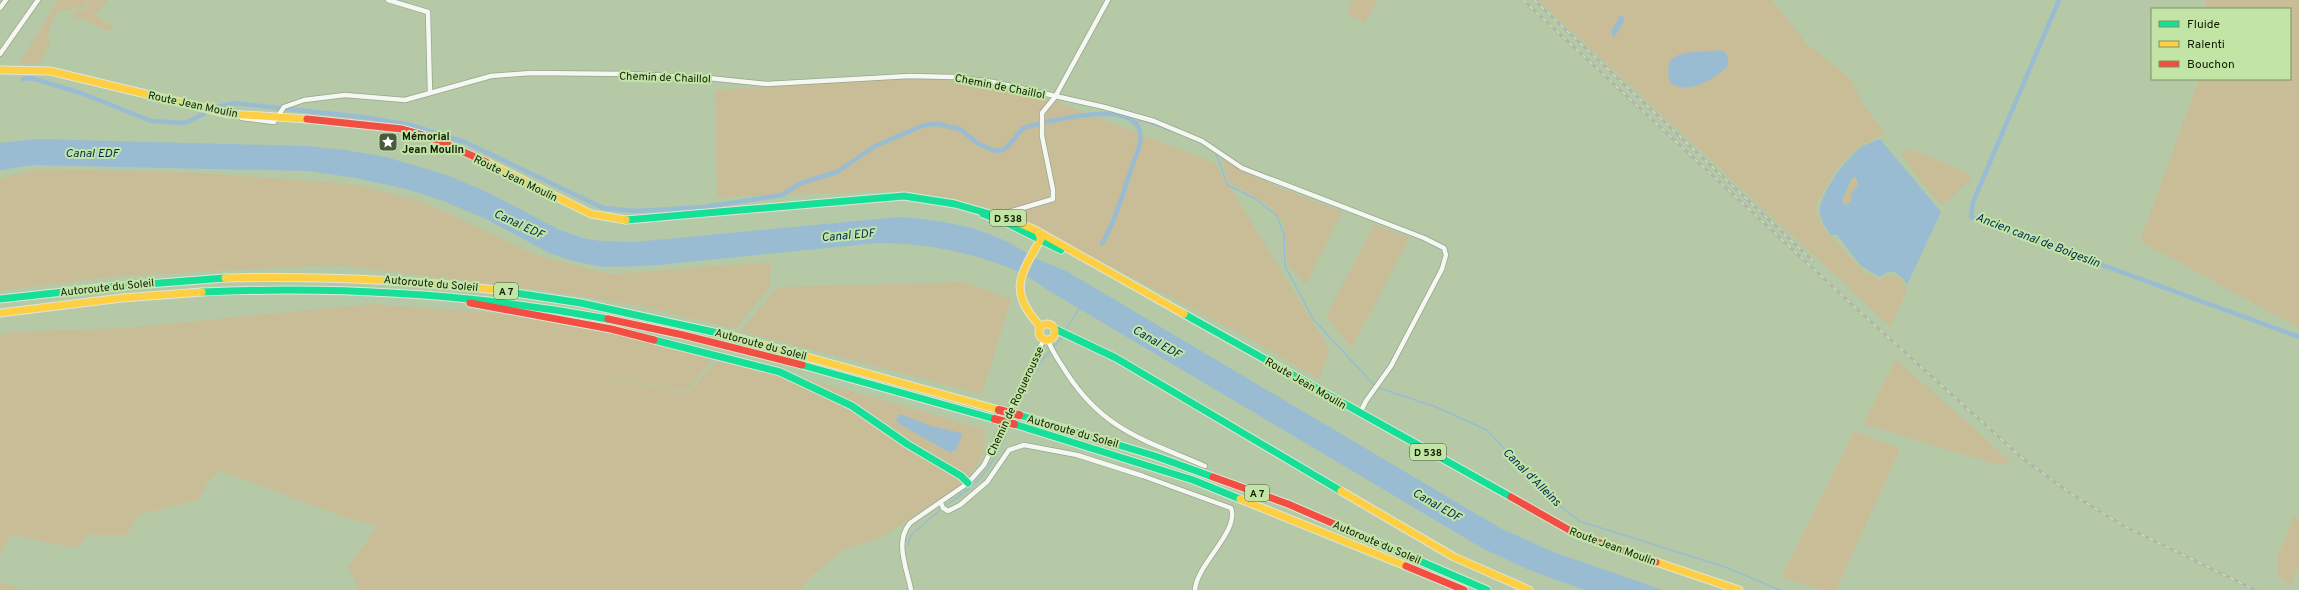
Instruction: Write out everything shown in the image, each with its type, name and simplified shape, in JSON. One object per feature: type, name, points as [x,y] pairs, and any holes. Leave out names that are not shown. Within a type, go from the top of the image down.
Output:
[{"type":"main road","name":"Route Jean Moulin","points":[[0,70],[50,71],[220,112],[281,112],[402,129],[430,137],[591,214],[621,220],[904,196],[934,199],[974,207],[1068,248],[1131,285],[1578,535],[1739,590]]},
{"type":"main road","name":"Route Jean Moulin","points":[[871,198],[935,203],[975,211],[1005,220]]},
{"type":"main road","points":[[1038,235],[1032,254],[1021,274],[1018,289],[1020,300],[1030,316],[1041,327]]},
{"type":"main road","name":"D 538","points":[[1038,235],[1131,285]]},
{"type":"main road","name":"Autoroute du Soleil","points":[[0,299],[120,285],[209,278],[352,277],[436,282],[559,299],[660,318],[762,343],[1019,415],[1155,456],[1288,504],[1487,590]]},
{"type":"main road","name":"Autoroute du Soleil","points":[[1,313],[141,295],[284,289],[427,294],[493,300],[565,311],[657,330],[758,355],[1014,424],[1098,449],[1193,480],[1464,590]]},
{"type":"main road","points":[[427,294],[435,299],[510,309],[611,329],[780,372],[852,406],[907,444],[961,476],[968,483]]},
{"type":"main road","points":[[1041,327],[1047,324],[1053,336]]},
{"type":"main road","points":[[1041,327],[1040,334],[1053,336],[1116,358],[1249,435],[1415,536],[1454,557],[1529,590]]},
{"type":"main road","points":[[1432,576],[1458,590]]},
{"type":"street","points":[[0,8],[6,0]]},
{"type":"street","points":[[0,54],[38,0]]},
{"type":"street","points":[[388,0],[428,12],[430,93]]},
{"type":"street","points":[[1005,220],[1009,212],[1053,199],[1053,190],[1041,125],[1042,113],[1055,97],[1108,0]]},
{"type":"street","name":"Chemin de Chaillol","points":[[281,112],[304,100],[333,96],[405,100],[491,76],[554,73],[674,75],[767,84],[942,76],[993,82],[1125,112],[1178,130],[1202,141],[1242,168],[1424,238],[1444,248],[1446,255],[1442,269],[1391,366],[1366,401],[1360,413]]},
{"type":"street","points":[[1053,336],[1081,393],[1106,419],[1130,434],[1205,466]]},
{"type":"street","name":"Chemin de Roquerousse","points":[[912,590],[903,553],[902,537],[910,523],[968,483],[991,453],[1053,336]]},
{"type":"street","points":[[941,503],[943,508],[948,511],[960,505],[987,482],[1009,450],[1019,445],[1035,446],[1077,455],[1143,476],[1231,508],[1233,513],[1231,525],[1198,578],[1195,590]]},
{"type":"shaded area","points":[[58,0],[89,0],[83,8],[58,11],[49,30],[50,43],[39,64],[19,64]]},
{"type":"shaded area","points":[[91,0],[108,0],[95,15],[115,28],[106,31],[83,19],[74,17],[74,12],[84,10]]},
{"type":"shaded area","points":[[1353,0],[1378,0],[1365,23],[1346,12]]},
{"type":"shaded area","points":[[1538,0],[1772,0],[1807,44],[1850,78],[1864,106],[1886,134],[1872,140],[1851,154],[1829,182],[1815,207],[1821,225],[1864,272],[1881,280],[1886,275],[1900,277],[1907,290],[1891,327]]},
{"type":"shaded area","points":[[2204,0],[2299,0],[2299,328],[2140,241],[2199,80],[2291,80],[2291,8],[2207,8]]},
{"type":"shaded area","points":[[925,76],[1057,102],[1215,163],[1330,350],[1319,379],[1252,340],[1049,234],[985,207],[943,197],[902,191],[717,197],[715,90]]},
{"type":"shaded area","points":[[1908,148],[1966,172],[1972,179],[1942,205],[1922,183],[1901,154]]},
{"type":"shaded area","points":[[1222,159],[1275,186],[1342,212],[1306,284],[1288,266],[1284,223],[1268,205],[1229,182]]},
{"type":"shaded area","points":[[40,169],[201,173],[352,184],[422,201],[541,257],[610,274],[771,262],[769,288],[736,329],[635,305],[541,290],[335,265],[118,276],[0,291],[0,178]]},
{"type":"shaded area","points":[[1856,177],[1858,184],[1853,190],[1852,202],[1845,205],[1842,201],[1843,198],[1852,178]]},
{"type":"shaded area","points":[[1374,224],[1409,238],[1352,348],[1326,317]]},
{"type":"shaded area","points":[[964,282],[1011,299],[982,394],[740,331],[778,287]]},
{"type":"shaded area","points":[[372,304],[539,316],[719,351],[687,391],[561,370],[688,393],[722,355],[985,429],[984,453],[966,482],[882,537],[843,551],[812,575],[800,590],[359,590],[348,567],[378,526],[352,520],[219,470],[207,484],[198,500],[138,515],[127,535],[88,535],[76,548],[11,535],[0,557],[0,335],[13,332],[123,328]]},
{"type":"shaded area","points":[[1896,359],[2012,463],[1999,465],[1863,424]]},
{"type":"shaded area","points":[[1854,431],[1900,449],[1836,590],[1821,590],[1781,577]]},
{"type":"shaded area","points":[[2294,516],[2299,518],[2299,566],[2291,586],[2279,577],[2277,558]]},
{"type":"shaded area","points":[[0,582],[26,590],[0,590]]},
{"type":"water","points":[[1620,16],[1623,16],[1624,21],[1614,38],[1611,31]]},
{"type":"water","points":[[1719,50],[1726,53],[1728,59],[1727,67],[1715,77],[1694,86],[1679,87],[1671,84],[1668,75],[1669,62],[1674,58],[1686,53]]},
{"type":"water","name":"Canal EDF","points":[[37,139],[308,146],[345,150],[386,157],[447,175],[487,192],[560,230],[583,238],[601,241],[635,242],[898,217],[932,220],[965,226],[997,237],[1028,254],[1019,272],[984,259],[949,250],[895,243],[876,243],[648,266],[602,267],[573,261],[549,253],[486,219],[443,201],[410,190],[356,178],[307,171],[33,165],[0,170],[0,143]]},
{"type":"water","points":[[1880,139],[1941,212],[1907,285],[1896,273],[1888,272],[1880,277],[1860,265],[1837,235],[1831,235],[1824,224],[1820,213],[1824,196],[1842,166],[1863,146]],"holes":[[[1856,177],[1858,184],[1851,195],[1851,202],[1845,205],[1842,201],[1852,178]]]},
{"type":"water","name":"Canal EDF","points":[[1035,258],[1068,272],[1500,528],[1553,552],[1663,590],[1585,590],[1529,570],[1482,548],[1046,289],[1027,276]]},
{"type":"water","points":[[900,414],[931,426],[961,433],[962,436],[956,450],[950,452],[945,450],[898,423],[896,420]]},
{"type":"waterway","name":"Ancien canal de Boigeslin","points":[[2059,0],[1973,202],[1971,217],[2299,337]]},
{"type":"waterway","points":[[23,79],[31,78],[81,93],[151,121],[184,123],[204,114]]},
{"type":"waterway","points":[[217,107],[234,103],[370,118],[410,125],[465,142],[603,208],[636,211],[705,207],[782,195],[801,183],[837,172],[875,146],[924,125],[938,124],[960,129],[977,143],[995,151],[1003,150],[1008,146],[1023,128],[1039,124]]},
{"type":"waterway","points":[[1044,122],[1097,114],[1112,114],[1125,117],[1135,123],[1140,132],[1141,137],[1138,151],[1122,198],[1102,243]]},
{"type":"waterway","name":"Canal d'Alleins","points":[[1136,123],[1141,120],[1181,134]]},
{"type":"waterway","name":"Canal d'Alleins","points":[[1199,142],[1215,152],[1228,185],[1256,199],[1277,216],[1284,234],[1285,266],[1313,319],[1375,386]]},
{"type":"waterway","points":[[1071,322],[1079,308]]},
{"type":"waterway","points":[[1065,331],[1069,324]]},
{"type":"waterway","points":[[1053,348],[1061,338]]},
{"type":"waterway","points":[[1020,401],[1037,367],[1049,352]]},
{"type":"waterway","name":"Canal d'Alleins","points":[[1379,388],[1436,407],[1487,430],[1548,496],[1579,521],[1725,567],[1780,590]]},
{"type":"waterway","points":[[947,505],[968,490],[989,467],[1006,435]]},
{"type":"waterway","points":[[908,545],[911,535],[940,510]]},
{"type":"railway","points":[[1523,0],[1859,311],[2021,457],[2070,493],[2122,525],[2255,590]]},
{"type":"railway","points":[[1534,0],[1813,261]]},
{"type":"traffic: fast","points":[[626,220],[904,196],[955,204],[1014,221]]},
{"type":"traffic: fast","points":[[983,214],[1007,223],[1061,250]]},
{"type":"traffic: fast","points":[[0,299],[109,287],[225,278]]},
{"type":"traffic: fast","points":[[202,292],[304,290],[406,294],[507,303],[608,319]]},
{"type":"traffic: fast","points":[[496,290],[581,303],[727,335]]},
{"type":"traffic: fast","points":[[1184,314],[1511,497]]},
{"type":"traffic: fast","points":[[1055,329],[1116,358],[1341,491]]},
{"type":"traffic: fast","points":[[654,340],[780,372],[852,406],[907,444],[961,476],[968,483]]},
{"type":"traffic: fast","points":[[802,365],[995,419]]},
{"type":"traffic: fast","points":[[1019,415],[1155,456],[1213,477]]},
{"type":"traffic: fast","points":[[1014,424],[1193,480],[1240,499]]},
{"type":"traffic: fast","points":[[1348,530],[1487,590]]},
{"type":"traffic: slow","points":[[0,70],[50,71],[229,114],[307,119]]},
{"type":"traffic: slow","points":[[486,162],[591,214],[626,220]]},
{"type":"traffic: slow","points":[[1014,221],[1035,230],[1184,314]]},
{"type":"traffic: slow","points":[[1039,235],[1041,239],[1027,263],[1020,284],[1024,304],[1041,327]]},
{"type":"traffic: slow","points":[[225,278],[293,277],[360,279],[428,283],[496,290]]},
{"type":"traffic: slow","points":[[0,313],[122,298],[202,292]]},
{"type":"traffic: slow","points":[[1047,324],[1053,326],[1055,332],[1053,338],[1047,340],[1041,338],[1039,332],[1041,326],[1047,324]]},
{"type":"traffic: slow","points":[[727,335],[999,410]]},
{"type":"traffic: slow","points":[[1341,491],[1454,557],[1529,590]]},
{"type":"traffic: slow","points":[[1240,499],[1406,566]]},
{"type":"traffic: slow","points":[[1656,562],[1739,590]]},
{"type":"traffic: jam","points":[[307,119],[402,129],[430,137],[486,162]]},
{"type":"traffic: jam","points":[[470,303],[611,329],[654,340]]},
{"type":"traffic: jam","points":[[608,319],[683,335],[802,365]]},
{"type":"traffic: jam","points":[[999,410],[1019,415]]},
{"type":"traffic: jam","points":[[995,419],[1014,424]]},
{"type":"traffic: jam","points":[[1213,477],[1288,504],[1348,530]]},
{"type":"traffic: jam","points":[[1511,497],[1578,535],[1656,562]]},
{"type":"traffic: jam","points":[[1406,566],[1464,590]]},
{"type":"place","name":"Mémorial Jean Moulin","points":[[388,142]]}]
